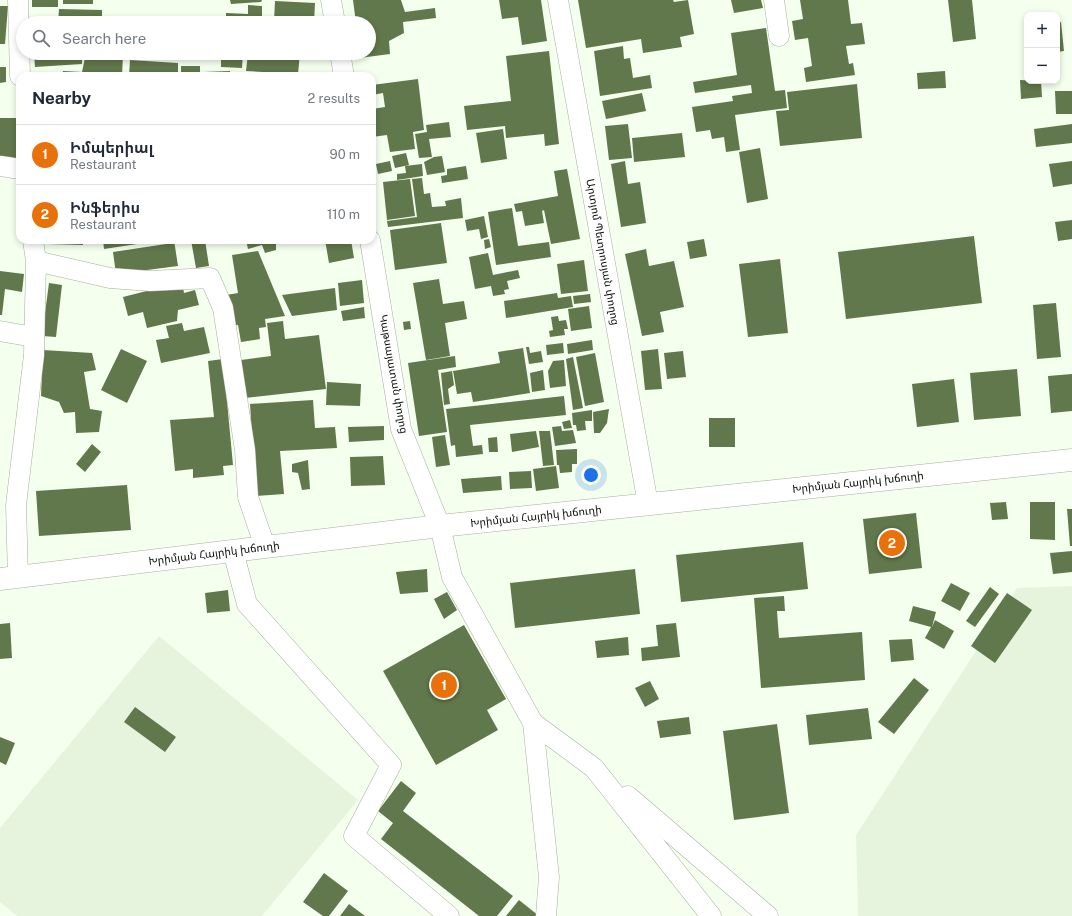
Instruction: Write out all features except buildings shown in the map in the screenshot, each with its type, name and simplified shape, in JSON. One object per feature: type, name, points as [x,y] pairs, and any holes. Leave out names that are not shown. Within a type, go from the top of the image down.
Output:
[{"type":"highway","name":"Խրիմյան Հայրիկ խճուղի","points":[[9,578],[440,526],[1072,460]]},
{"type":"street","points":[[18,0],[18,16]]},
{"type":"street","points":[[331,0],[334,16]]},
{"type":"street","name":"Արտյոմ Պետրոսյան փողոց","points":[[558,0],[648,504]]},
{"type":"street","points":[[774,0],[779,36]]},
{"type":"street","points":[[20,60],[20,72]]},
{"type":"street","points":[[341,60],[343,72]]},
{"type":"street","points":[[0,166],[16,168]]},
{"type":"street","points":[[9,578],[34,355],[36,261],[34,244]]},
{"type":"street","name":"Կաթսայատան փողոց","points":[[371,244],[401,428],[440,526],[452,577],[533,723]]},
{"type":"street","points":[[36,261],[110,278],[150,281],[210,278],[223,308],[245,450],[248,497],[265,547]]},
{"type":"street","points":[[0,331],[34,337]]},
{"type":"street","points":[[233,551],[247,604],[391,766],[354,836],[449,916]]},
{"type":"street","points":[[533,723],[594,768],[768,916]]},
{"type":"street","points":[[533,723],[549,877],[546,916]]},
{"type":"street","points":[[594,768],[711,916]]},
{"type":"shaded area","points":[[1072,586],[1072,916],[858,916],[856,835],[1017,588]]},
{"type":"shaded area","points":[[159,636],[358,800],[262,916],[17,916],[0,902],[0,828]]},
{"type":"place","name":"Ինֆերիս","points":[[892,543]]},
{"type":"place","name":"Իմպերիալ","points":[[444,685]]}]
